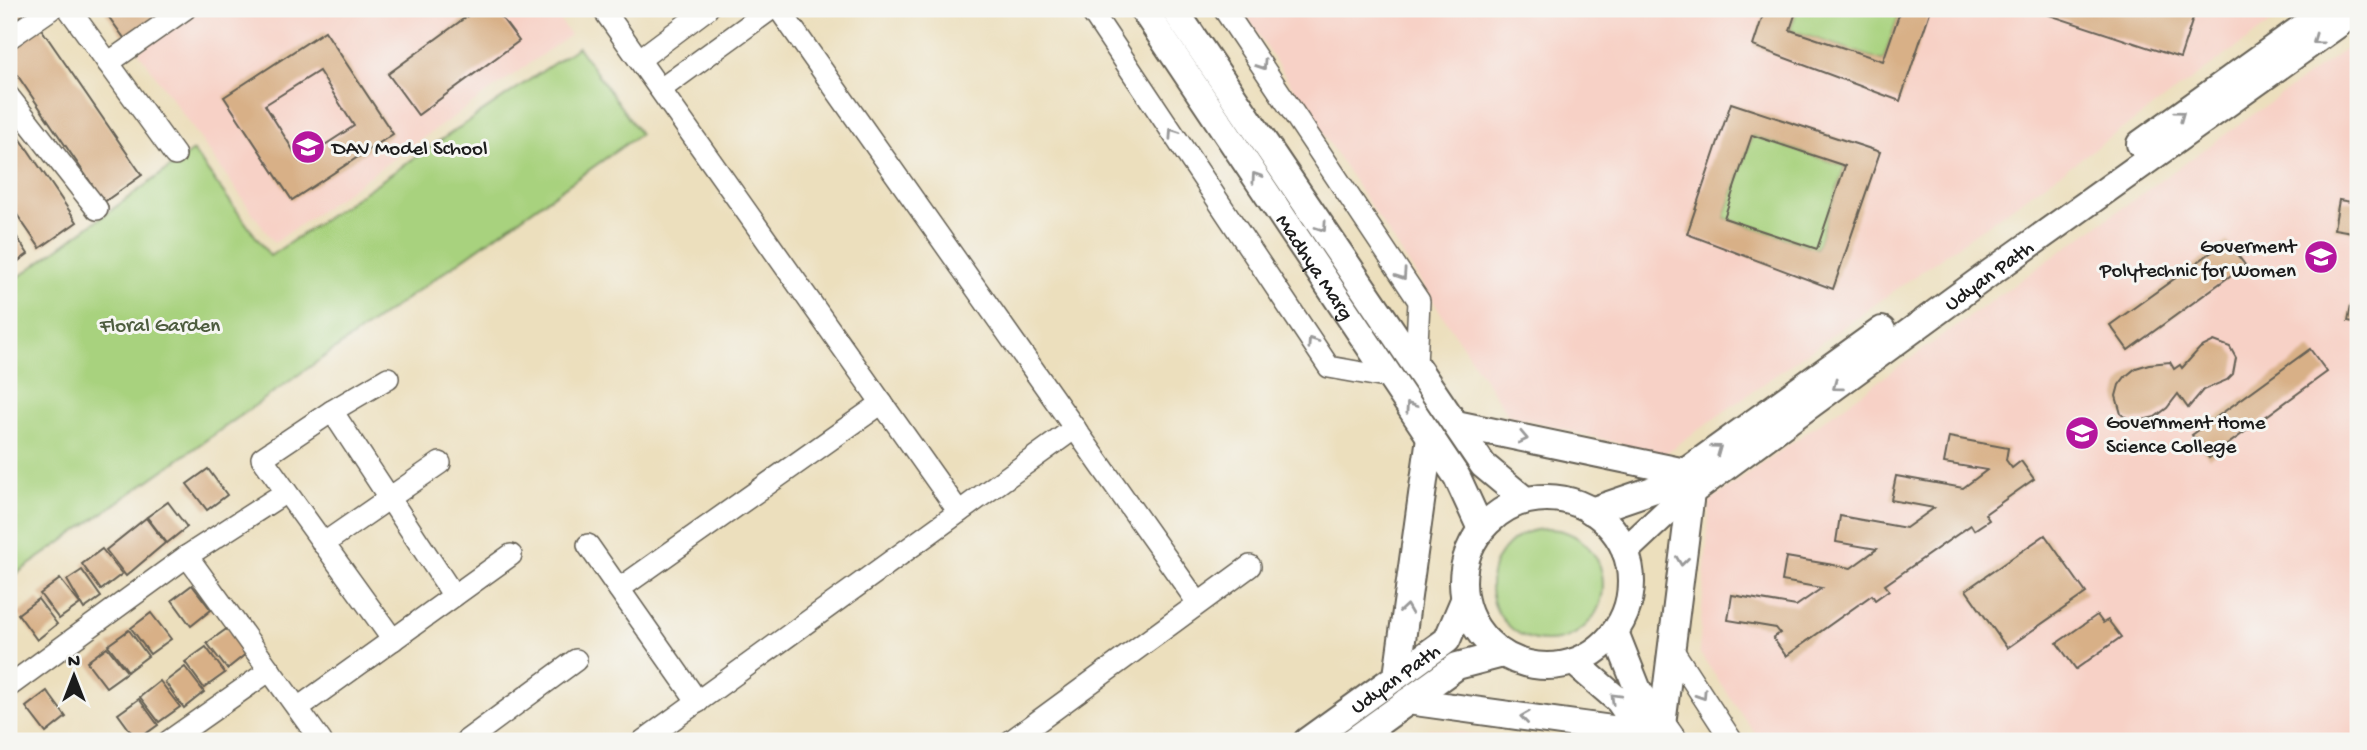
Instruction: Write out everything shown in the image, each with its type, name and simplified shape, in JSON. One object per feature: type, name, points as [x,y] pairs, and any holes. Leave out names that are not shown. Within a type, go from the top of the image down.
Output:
[{"type":"main road","name":"Madhya Marg","points":[[1143,9],[1457,477],[1480,529]]},
{"type":"main road","name":"Madhya Marg","points":[[1174,9],[1483,465],[1525,500]]},
{"type":"main road","name":"Udyan Path","points":[[1625,551],[1675,504],[1688,482],[2328,9]]},
{"type":"main road","name":"Udyan Path","points":[[1591,510],[1667,485],[1688,482],[2002,265],[2358,10]]},
{"type":"main road","points":[[1456,425],[1688,482],[1672,649],[1656,735]]},
{"type":"main road","points":[[1397,676],[1430,437]]},
{"type":"main road","points":[[1556,498],[1591,510],[1603,519],[1625,551],[1631,575],[1629,600],[1624,617],[1615,632],[1588,656],[1574,662],[1540,666],[1518,662],[1493,647],[1469,617],[1462,588],[1467,551],[1480,529],[1505,508],[1525,500],[1556,498]]},
{"type":"main road","name":"Udyan Path","points":[[1307,741],[1447,640],[1464,600]]},
{"type":"main road","points":[[1615,632],[1656,735]]},
{"type":"main road","name":"Udyan Path","points":[[1353,741],[1457,666],[1503,654]]},
{"type":"main road","points":[[1574,662],[1656,735]]},
{"type":"main road","points":[[1408,701],[1656,735]]},
{"type":"street","points":[[9,38],[51,9]]},
{"type":"street","points":[[69,9],[175,155]]},
{"type":"street","points":[[108,63],[186,9]]},
{"type":"street","points":[[603,9],[960,512]]},
{"type":"street","points":[[640,59],[707,9]]},
{"type":"street","points":[[661,89],[771,9]]},
{"type":"street","points":[[779,9],[1198,603]]},
{"type":"street","points":[[1090,9],[1329,368],[1391,379]]},
{"type":"street","points":[[1224,9],[1419,301],[1416,365]]},
{"type":"street","points":[[9,97],[97,209]]},
{"type":"street","points":[[388,378],[332,411],[262,458],[393,640]]},
{"type":"street","points":[[619,589],[883,403]]},
{"type":"street","points":[[332,411],[454,596]]},
{"type":"street","points":[[643,741],[1075,428]]},
{"type":"street","points":[[323,544],[440,463]]},
{"type":"street","points":[[9,686],[187,556],[286,492]]},
{"type":"street","points":[[588,545],[698,702]]},
{"type":"street","points":[[298,708],[511,555]]},
{"type":"street","points":[[187,556],[321,741]]},
{"type":"street","points":[[1011,741],[1250,566]]},
{"type":"street","points":[[1672,649],[1732,741]]},
{"type":"street","points":[[466,741],[576,660]]},
{"type":"street","points":[[169,741],[270,670]]},
{"type":"shaded area","name":"DAV Model School","points":[[198,9],[552,9],[570,35],[274,243],[138,51]]},
{"type":"shaded area","points":[[1241,9],[2291,9],[1663,455],[1508,415]]},
{"type":"shaded area","name":"Government Home Science College","points":[[2358,40],[2358,741],[1760,741],[1699,652],[1710,501]]},
{"type":"shaded area","points":[[1430,728],[1521,741],[1411,741]]},
{"type":"green space","points":[[1797,9],[1901,9],[1883,61],[1790,30]]},
{"type":"green space","name":"Floral Garden","points":[[578,47],[640,134],[9,579],[9,284],[193,151],[270,256]]},
{"type":"green space","points":[[1752,135],[1845,166],[1817,249],[1724,218]]},
{"type":"green space","points":[[1547,529],[1568,534],[1586,546],[1598,564],[1603,585],[1598,606],[1586,624],[1568,636],[1547,641],[1526,636],[1508,624],[1496,606],[1491,585],[1496,564],[1508,546],[1526,534]]},
{"type":"building","points":[[9,9],[34,9],[9,26]]},
{"type":"building","points":[[103,9],[174,9],[127,42]]},
{"type":"building","points":[[477,9],[495,9],[519,41],[418,115],[388,74]]},
{"type":"building","points":[[1765,9],[1797,9],[1790,30],[1883,61],[1901,9],[1931,9],[1900,101],[1753,46]]},
{"type":"building","points":[[2048,9],[2134,9],[2146,13],[2147,9],[2196,9],[2180,58],[2046,14]]},
{"type":"building","points":[[40,27],[142,175],[104,202],[9,63],[9,49]]},
{"type":"building","points":[[325,31],[393,134],[292,200],[224,97]],"holes":[[[319,71],[354,126],[300,161],[265,105]]]},
{"type":"building","points":[[1731,103],[1880,152],[1833,289],[1687,234]],"holes":[[[1752,135],[1845,166],[1817,249],[1724,218]]]},
{"type":"building","points":[[9,122],[77,222],[40,248],[9,203]]},
{"type":"building","points":[[2339,200],[2358,203],[2358,233],[2334,229]]},
{"type":"building","points":[[9,225],[28,254],[9,268]]},
{"type":"building","points":[[2227,241],[2245,265],[2128,350],[2110,325]]},
{"type":"building","points":[[2351,305],[2358,306],[2358,323],[2348,321]]},
{"type":"building","points":[[2214,341],[2230,347],[2236,358],[2233,374],[2227,380],[2203,390],[2188,408],[2178,394],[2167,408],[2155,417],[2130,420],[2121,414],[2116,396],[2119,385],[2136,368],[2170,362],[2174,369],[2180,365],[2182,368],[2200,348]]},
{"type":"building","points":[[2310,349],[2327,372],[2209,458],[2192,435]]},
{"type":"building","points":[[1949,437],[2008,448],[2006,460],[2012,468],[2021,461],[2034,479],[1985,514],[1989,520],[1974,530],[1971,525],[1885,585],[1889,590],[1875,600],[1872,595],[1786,656],[1773,638],[1780,633],[1776,628],[1728,620],[1732,595],[1796,606],[1822,588],[1782,581],[1786,557],[1851,568],[1877,549],[1836,542],[1840,516],[1906,528],[1934,508],[1891,500],[1896,476],[1963,488],[1987,470],[1944,463]]},
{"type":"building","points":[[208,469],[227,495],[207,510],[187,484]]},
{"type":"building","points":[[168,502],[187,527],[167,543],[147,517]]},
{"type":"building","points":[[146,518],[165,543],[126,576],[106,550]]},
{"type":"building","points":[[2045,535],[2086,593],[2007,648],[1966,590]]},
{"type":"building","points":[[102,549],[122,574],[101,590],[82,564]]},
{"type":"building","points":[[82,570],[101,597],[84,609],[67,580]]},
{"type":"building","points":[[60,579],[80,604],[59,619],[40,594]]},
{"type":"building","points":[[192,585],[211,610],[191,626],[172,600]]},
{"type":"building","points":[[38,599],[57,624],[37,640],[18,614]]},
{"type":"building","points":[[151,613],[171,639],[150,654],[131,628]]},
{"type":"building","points":[[2097,615],[2103,623],[2108,620],[2121,637],[2076,669],[2057,643]]},
{"type":"building","points":[[228,628],[247,653],[227,669],[207,643]]},
{"type":"building","points":[[129,630],[148,656],[128,671],[108,645]]},
{"type":"building","points":[[107,647],[127,672],[106,687],[87,662]]},
{"type":"building","points":[[206,647],[225,673],[204,688],[185,662]]},
{"type":"building","points":[[185,667],[204,692],[184,708],[165,682]]},
{"type":"building","points":[[160,681],[180,707],[159,722],[140,697]]},
{"type":"building","points":[[47,691],[66,717],[46,733],[26,707]]},
{"type":"building","points":[[139,699],[158,725],[137,740],[118,714]]},
{"type":"place","name":"DAV Model School","points":[[308,147]]},
{"type":"place","name":"Goverment Polytechnic for Women","points":[[2321,257]]},
{"type":"place","name":"Government Home Science College","points":[[2082,433]]}]
